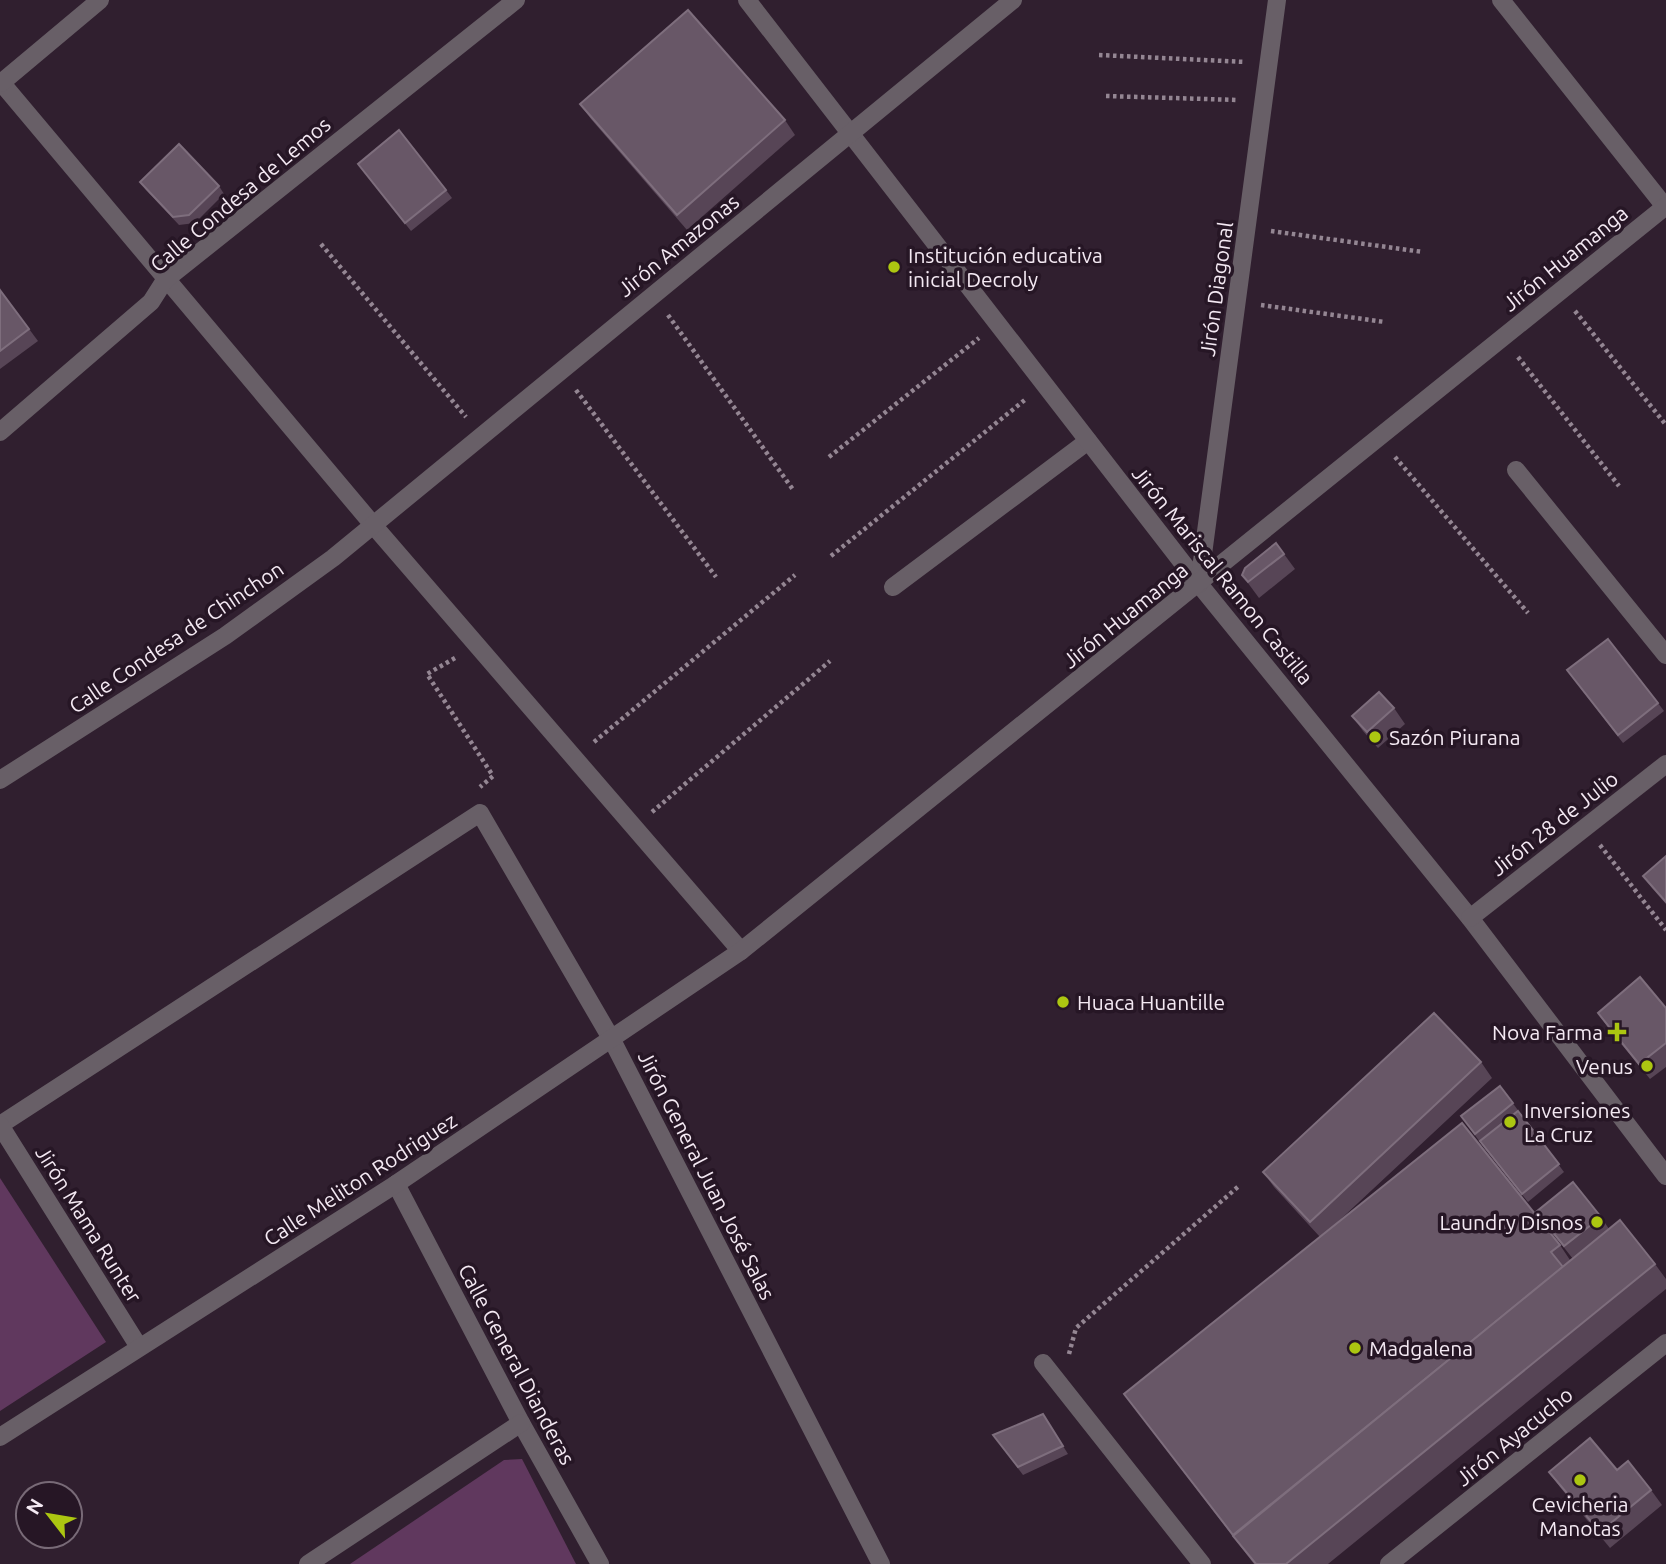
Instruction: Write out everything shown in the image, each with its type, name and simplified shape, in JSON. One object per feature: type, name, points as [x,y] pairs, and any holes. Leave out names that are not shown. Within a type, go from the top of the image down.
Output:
[{"type":"street","points":[[100,0],[1,82],[374,526],[741,951]]},
{"type":"street","name":"Calle Condesa de Lemos","points":[[0,432],[151,302],[165,280],[516,0]]},
{"type":"street","name":"Jirón Mariscal Ramon Castilla","points":[[747,0],[1199,584],[1470,918],[1666,1176]]},
{"type":"street","name":"Jirón Amazonas","points":[[374,526],[1013,0]]},
{"type":"street","name":"Jirón Diagonal","points":[[1199,584],[1277,0]]},
{"type":"street","points":[[1501,0],[1666,207]]},
{"type":"street","name":"Jirón Huamanga","points":[[741,951],[1666,207]]},
{"type":"street","points":[[893,587],[1088,441]]},
{"type":"street","points":[[1516,470],[1666,655]]},
{"type":"street","name":"Calle Condesa de Chinchon","points":[[0,780],[225,636],[374,526]]},
{"type":"street","name":"Jirón 28 de Julio","points":[[1470,918],[1666,764]]},
{"type":"street","points":[[0,1125],[477,815]]},
{"type":"street","name":"Jirón General Juan José Salas","points":[[477,815],[612,1040],[881,1564]]},
{"type":"street","name":"Calle Meliton Rodriguez","points":[[0,1437],[396,1184],[741,951]]},
{"type":"street","name":"Jirón Mama Runter","points":[[0,1125],[139,1347]]},
{"type":"street","name":"Calle General Dianderas","points":[[396,1184],[521,1423],[600,1564]]},
{"type":"street","name":"Jirón Ayacucho","points":[[1390,1564],[1666,1343]]},
{"type":"street","points":[[1043,1363],[1202,1564]]},
{"type":"street","points":[[308,1564],[521,1423]]},
{"type":"path","points":[[1099,55],[1268,64]]},
{"type":"path","points":[[1106,96],[1264,101]]},
{"type":"path","points":[[1247,228],[1423,252]]},
{"type":"path","points":[[321,244],[482,436]]},
{"type":"path","points":[[1560,292],[1666,425]]},
{"type":"path","points":[[653,294],[794,491]]},
{"type":"path","points":[[1237,301],[1385,322]]},
{"type":"path","points":[[829,457],[996,324]]},
{"type":"path","points":[[1503,338],[1619,485]]},
{"type":"path","points":[[562,370],[716,577]]},
{"type":"path","points":[[831,556],[1043,385]]},
{"type":"path","points":[[1379,438],[1528,613]]},
{"type":"path","points":[[574,758],[795,575]]},
{"type":"path","points":[[476,645],[428,674],[493,776],[463,800],[477,815]]},
{"type":"path","points":[[634,827],[830,661]]},
{"type":"path","points":[[1586,827],[1666,930]]},
{"type":"path","points":[[1061,1385],[1076,1328],[1240,1185]]},
{"type":"shaded area","points":[[0,1178],[106,1342],[0,1411]]},
{"type":"shaded area","points":[[522,1459],[576,1564],[350,1564],[504,1460]]},
{"type":"building","points":[[688,10],[785,120],[677,215],[580,104]]},
{"type":"building","points":[[399,130],[446,190],[405,223],[358,164]]},
{"type":"building","points":[[179,144],[219,186],[189,215],[173,217],[140,182]]},
{"type":"building","points":[[0,290],[29,329],[0,351]]},
{"type":"building","points":[[1276,543],[1284,554],[1248,582],[1242,575],[1245,568]]},
{"type":"building","points":[[1608,639],[1658,703],[1618,735],[1567,670]]},
{"type":"building","points":[[1379,692],[1394,708],[1367,732],[1352,716]]},
{"type":"building","points":[[1666,856],[1666,902],[1643,876]]},
{"type":"building","points":[[1640,977],[1666,1008],[1666,1043],[1639,1064],[1598,1013]]},
{"type":"building","points":[[1434,1013],[1481,1062],[1310,1222],[1263,1172]]},
{"type":"building","points":[[1500,1086],[1513,1103],[1475,1134],[1461,1116]]},
{"type":"building","points":[[1518,1111],[1559,1164],[1522,1194],[1480,1141]]},
{"type":"building","name":"Madgalena","points":[[1462,1123],[1560,1245],[1551,1252],[1563,1267],[1233,1535],[1124,1394]]},
{"type":"building","points":[[1573,1182],[1601,1217],[1564,1246],[1536,1212]]},
{"type":"building","points":[[1620,1220],[1655,1264],[1286,1564],[1256,1564],[1233,1536]]},
{"type":"building","points":[[1043,1414],[1063,1446],[1018,1467],[993,1435]]},
{"type":"building","points":[[1590,1438],[1617,1470],[1628,1461],[1651,1490],[1600,1532],[1549,1472]]},
{"type":"place","name":"Institución educativa inicial Decroly","points":[[894,267]]},
{"type":"place","name":"Sazón Piurana","points":[[1375,737]]},
{"type":"place","name":"Huaca Huantille","points":[[1063,1002]]},
{"type":"place","name":"Nova Farma","points":[[1617,1032]]},
{"type":"place","name":"Venus","points":[[1647,1066]]},
{"type":"place","name":"Inversiones La Cruz","points":[[1510,1122]]},
{"type":"place","name":"Laundry Disnos","points":[[1597,1222]]},
{"type":"place","name":"Madgalena","points":[[1355,1348]]},
{"type":"place","name":"Cevicheria Manotas","points":[[1580,1480]]}]
